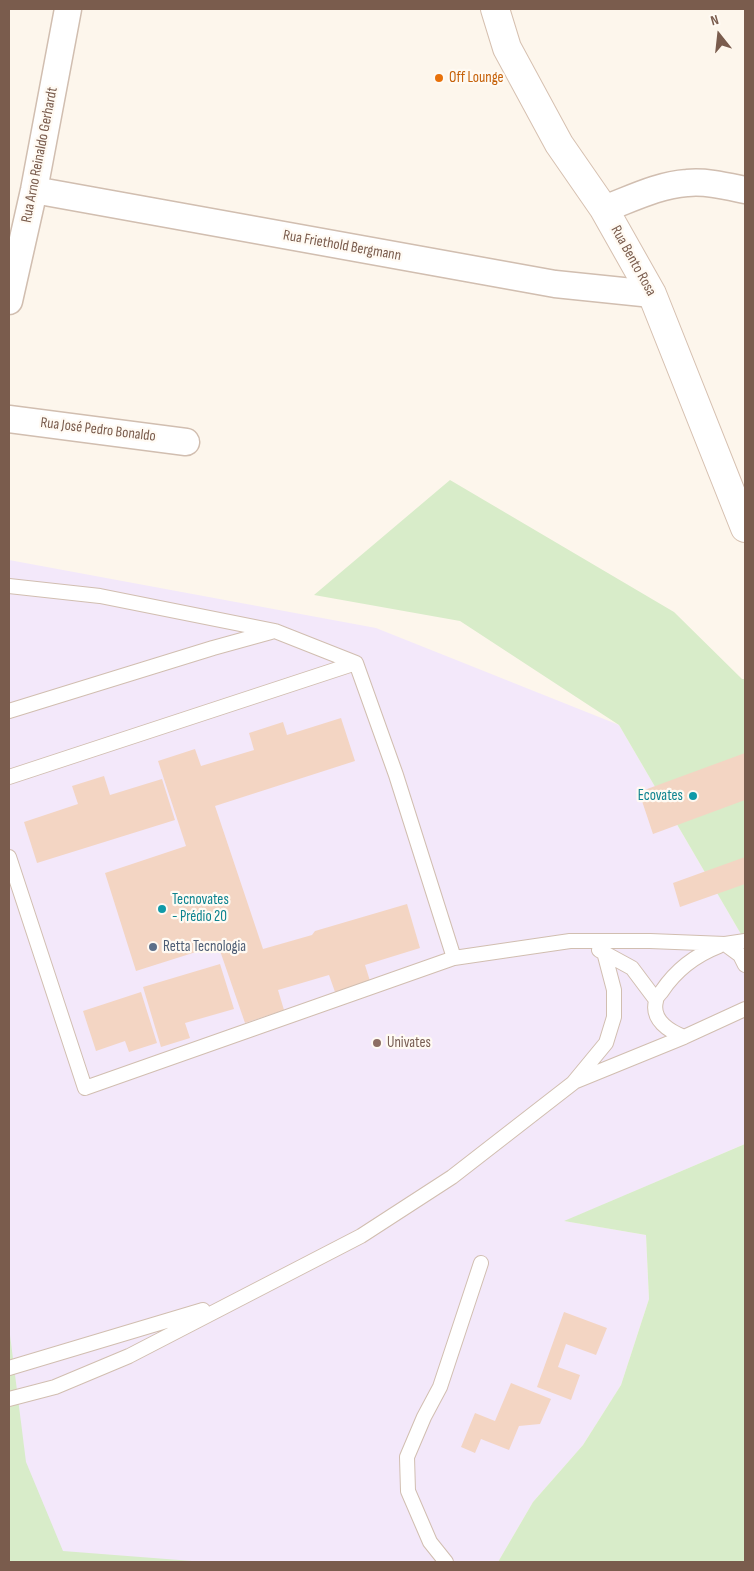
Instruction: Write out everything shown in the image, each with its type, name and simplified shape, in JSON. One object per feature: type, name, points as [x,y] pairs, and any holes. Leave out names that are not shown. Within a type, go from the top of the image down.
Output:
[{"type":"main road","name":"Rua Bento Rosa","points":[[495,9],[507,48],[560,144],[604,209],[652,294],[745,528]]},
{"type":"street","name":"Rua Arno Reinaldo Gerhardt","points":[[9,301],[34,190],[68,9]]},
{"type":"street","points":[[604,209],[660,188],[687,183],[712,184],[745,190]]},
{"type":"street","name":"Rua Friethold Bergmann","points":[[34,190],[555,284],[652,294]]},
{"type":"street","name":"Rua José Pedro Bonaldo","points":[[9,418],[186,442]]},
{"type":"lane","points":[[9,586],[100,596],[275,632],[356,663],[396,775],[454,958]]},
{"type":"lane","points":[[9,711],[213,648],[275,632]]},
{"type":"lane","points":[[9,777],[356,663]]},
{"type":"lane","points":[[9,857],[84,1088],[454,958],[570,941],[650,941],[725,944],[745,941]]},
{"type":"lane","points":[[570,941],[604,952],[632,968],[656,1000]]},
{"type":"lane","points":[[725,944],[740,956],[745,965]]},
{"type":"lane","points":[[684,1037],[665,1028],[659,1020],[656,1000],[672,978],[690,961],[707,951],[725,944]]},
{"type":"lane","points":[[9,1399],[55,1387],[129,1356],[361,1236],[452,1176],[573,1083],[606,1043],[614,1017],[614,990],[604,952]]},
{"type":"lane","points":[[573,1083],[684,1037],[745,1009]]},
{"type":"lane","points":[[446,1562],[430,1542],[408,1491],[406,1457],[440,1387],[481,1263]]},
{"type":"lane","points":[[9,1368],[232,1302]]},
{"type":"shaded area","name":"Univates","points":[[9,560],[376,628],[619,725],[745,941],[745,1144],[565,1221],[646,1235],[649,1299],[621,1385],[583,1445],[533,1502],[498,1562],[9,1562]]},
{"type":"green space","points":[[450,480],[674,612],[742,679],[745,679],[745,941],[619,725],[460,621],[314,595]]},
{"type":"green space","points":[[745,1144],[745,1562],[498,1562],[533,1502],[583,1445],[621,1385],[649,1299],[646,1235],[564,1221]]},
{"type":"green space","points":[[9,1327],[26,1462],[63,1551],[205,1562],[9,1562]]},
{"type":"building","points":[[341,718],[355,761],[215,806],[263,949],[312,935],[315,931],[407,904],[420,948],[365,965],[370,981],[335,992],[329,975],[278,990],[284,1010],[245,1023],[218,945],[136,971],[105,873],[186,846],[158,761],[195,749],[201,766],[254,750],[249,733],[283,722],[287,735]]},
{"type":"building","name":"Ecovates","points":[[745,753],[745,800],[653,834],[639,792]]},
{"type":"building","points":[[104,776],[110,795],[162,779],[175,820],[37,863],[24,822],[78,804],[72,786]]},
{"type":"building","points":[[745,857],[745,884],[680,907],[673,883]]},
{"type":"building","points":[[220,964],[234,1009],[185,1023],[190,1038],[161,1047],[143,987]]},
{"type":"building","points":[[141,992],[157,1043],[129,1052],[125,1041],[96,1051],[83,1011]]},
{"type":"building","points":[[564,1312],[607,1328],[596,1355],[566,1344],[558,1367],[580,1375],[571,1400],[537,1387]]},
{"type":"building","points":[[511,1383],[551,1399],[540,1424],[519,1426],[509,1450],[481,1439],[475,1453],[461,1447],[475,1413],[495,1421]]},
{"type":"place","name":"Off Lounge","points":[[439,78]]},
{"type":"place","name":"Ecovates","points":[[693,796]]},
{"type":"place","name":"Tecnovates - Prédio 20","points":[[162,909]]},
{"type":"place","name":"Retta Tecnologia","points":[[153,947]]},
{"type":"place","name":"Univates","points":[[377,1043]]}]
